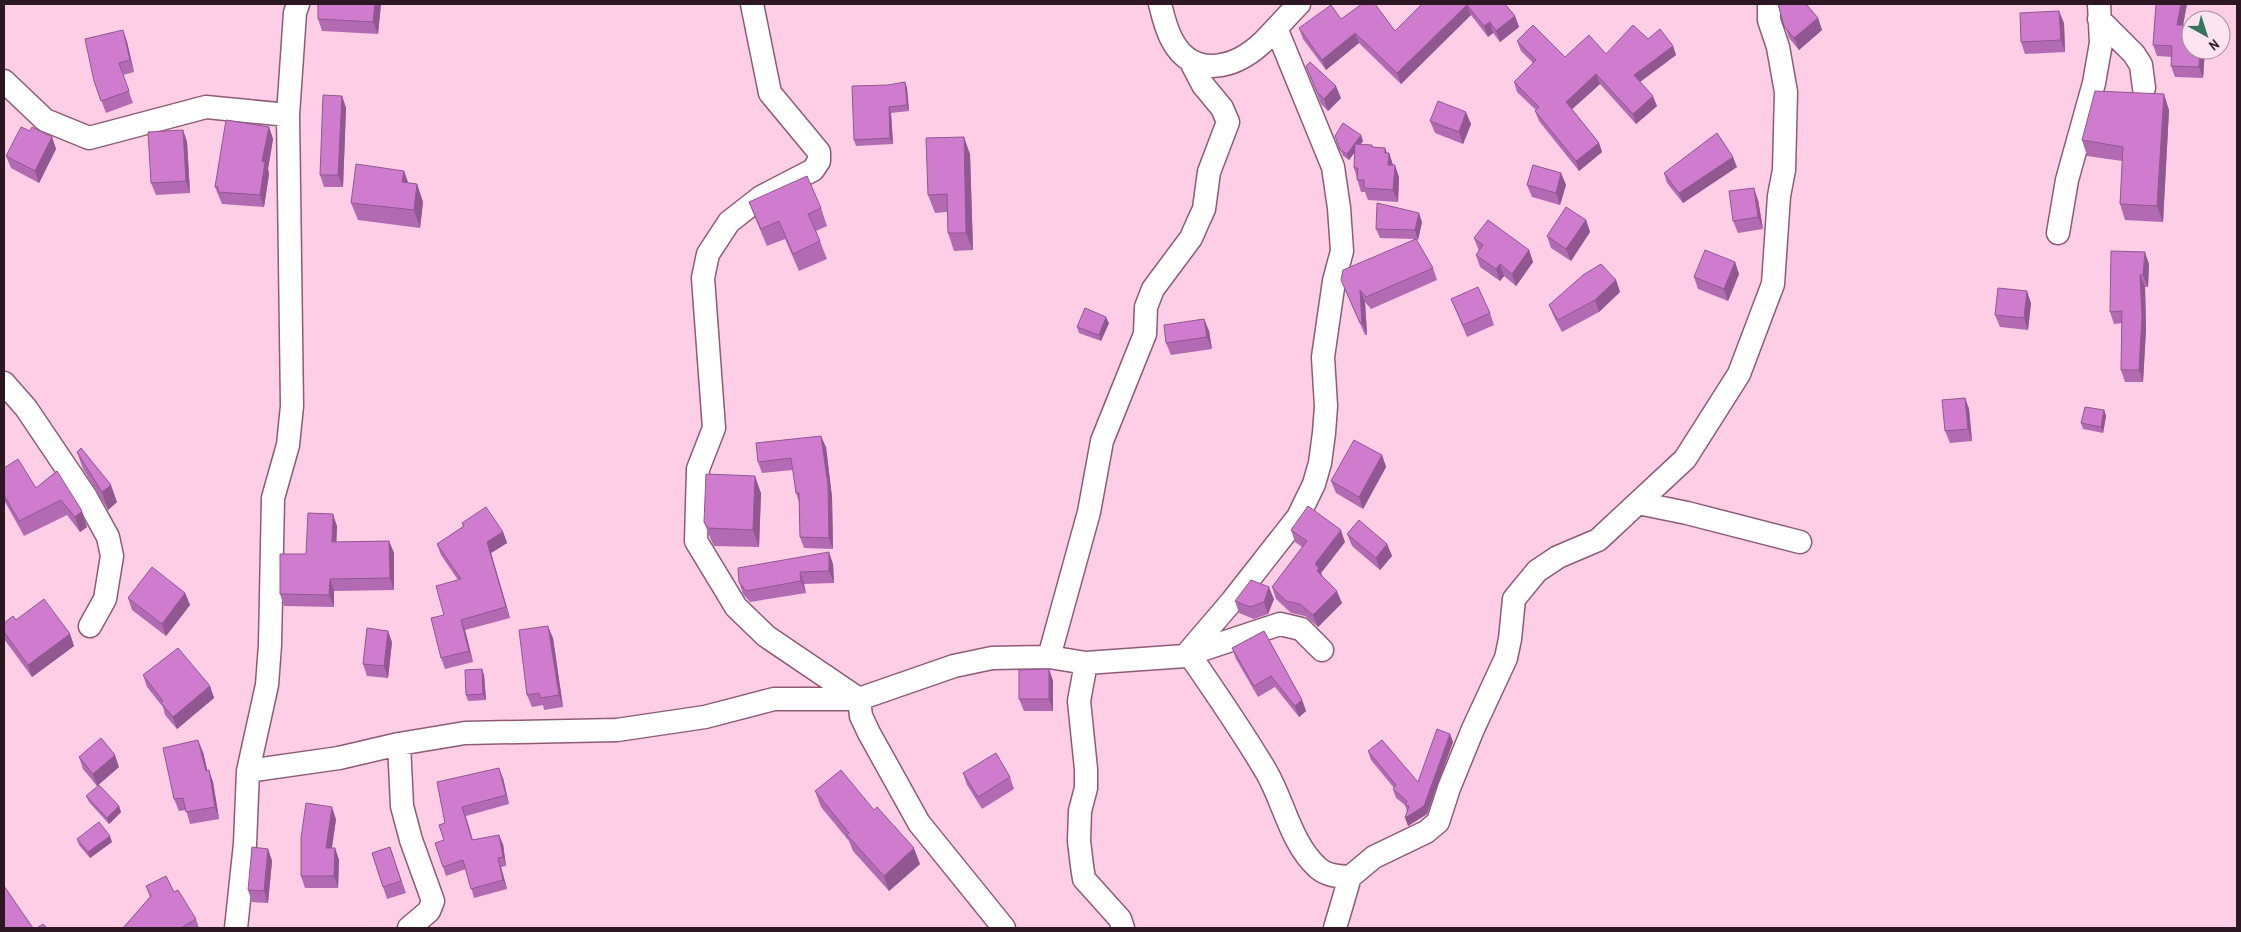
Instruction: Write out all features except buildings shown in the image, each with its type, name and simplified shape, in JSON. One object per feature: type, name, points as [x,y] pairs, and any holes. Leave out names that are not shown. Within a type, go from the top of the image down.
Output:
[{"type":"street","points":[[236,928],[245,844],[248,771],[267,685],[270,646],[272,498],[288,445],[292,406],[288,115],[298,4]]},
{"type":"street","points":[[752,4],[770,94],[819,152],[819,160],[813,170],[748,206],[729,222],[708,254],[704,278],[714,428],[698,469],[696,541],[736,607],[766,636],[858,699],[861,716],[869,733],[919,823],[1004,928]]},
{"type":"street","points":[[1048,657],[1089,512],[1102,441],[1140,352],[1145,334],[1146,307],[1153,288],[1191,238],[1204,209],[1209,172],[1228,122],[1222,108],[1203,85],[1191,62],[1172,41],[1160,4]]},
{"type":"street","points":[[1191,62],[1212,67],[1240,59],[1262,43],[1299,4]]},
{"type":"street","points":[[1335,928],[1350,877],[1374,857],[1426,832],[1438,822],[1460,760],[1506,658],[1514,599],[1537,571],[1558,557],[1598,540],[1685,459],[1739,374],[1773,284],[1779,196],[1784,170],[1786,92],[1778,48],[1769,20],[1769,4]]},
{"type":"street","points":[[2099,12],[2134,54],[2141,66],[2144,88]]},
{"type":"street","points":[[2058,233],[2067,180],[2094,83],[2101,43],[2099,12]]},
{"type":"street","points":[[1187,655],[1232,602],[1298,517],[1314,484],[1320,463],[1326,406],[1323,358],[1334,281],[1342,251],[1339,208],[1332,167],[1276,28]]},
{"type":"street","points":[[4,81],[45,120],[89,138],[206,107],[288,115]]},
{"type":"street","points":[[4,383],[26,408],[86,497],[108,537],[112,556],[106,599],[90,626]]},
{"type":"street","points":[[1638,504],[1686,513],[1800,542]]},
{"type":"street","points":[[248,771],[339,758],[399,744],[465,734],[617,730],[705,717],[774,700],[858,699],[954,666],[992,658],[1048,657],[1086,663],[1145,660],[1187,655],[1280,624],[1301,629],[1322,650]]},
{"type":"street","points":[[1187,655],[1268,774],[1296,837],[1318,868],[1330,875],[1350,877]]},
{"type":"street","points":[[1086,663],[1079,701],[1086,769],[1086,788],[1080,811],[1079,841],[1082,866],[1084,879],[1120,920],[1123,928]]},
{"type":"street","points":[[399,744],[402,806],[411,840],[433,901],[429,911],[409,928]]}]
